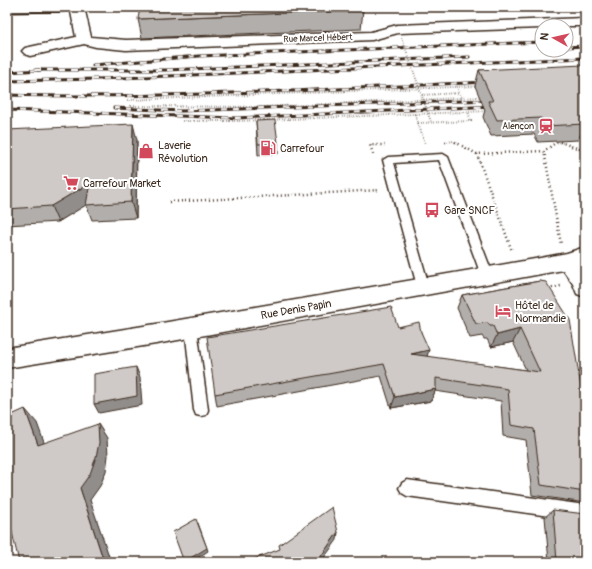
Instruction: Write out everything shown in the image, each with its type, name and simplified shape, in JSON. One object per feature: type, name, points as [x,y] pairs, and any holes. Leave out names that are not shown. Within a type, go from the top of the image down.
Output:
[{"type":"street","points":[[7,8],[63,7]]},
{"type":"street","points":[[30,51],[84,40],[77,7]]},
{"type":"street","name":"Rue Marcel Hébert","points":[[84,40],[96,43],[111,44],[157,44],[372,36],[397,29],[585,22]]},
{"type":"street","points":[[571,253],[585,288]]},
{"type":"street","name":"Rue Denis Papin","points":[[7,358],[191,328],[487,275],[571,253]]},
{"type":"lane","points":[[424,286],[388,160],[443,157],[487,275]]},
{"type":"lane","points":[[191,328],[201,410]]},
{"type":"lane","points":[[408,488],[585,513]]},
{"type":"path","points":[[402,38],[431,122]]},
{"type":"path","points":[[127,100],[480,86]]},
{"type":"path","points":[[457,87],[462,98]]},
{"type":"path","points":[[422,95],[459,93]]},
{"type":"path","points":[[129,106],[183,108],[250,107],[487,97]]},
{"type":"path","points":[[182,121],[238,121],[491,110]]},
{"type":"path","points":[[418,123],[471,121],[468,112]]},
{"type":"path","points":[[415,114],[430,158]]},
{"type":"path","points":[[513,254],[477,154],[544,151],[558,141],[585,151]]},
{"type":"path","points":[[544,151],[571,253]]},
{"type":"path","points":[[169,202],[382,190]]},
{"type":"path","points":[[554,245],[571,253]]},
{"type":"building","points":[[140,7],[362,7],[363,10],[138,19]]},
{"type":"building","points":[[583,65],[585,69],[585,116],[581,117],[585,124],[544,126],[541,118],[497,120],[488,101],[493,101],[479,70]]},
{"type":"building","points":[[275,120],[278,143],[258,144],[256,121]]},
{"type":"building","name":"Carrefour Market","points":[[133,124],[131,202],[86,205],[90,183],[51,206],[7,209],[7,130]]},
{"type":"building","points":[[540,281],[546,282],[570,320],[585,412],[585,492],[541,485],[534,429],[511,425],[508,389],[436,378],[436,389],[395,397],[384,364],[215,394],[207,337],[391,307],[398,327],[419,322],[421,332],[429,350],[411,354],[540,372],[520,329],[497,335],[493,326],[490,326],[488,323],[476,324],[462,295]]},
{"type":"building","points":[[136,367],[137,396],[94,404],[94,374]]},
{"type":"building","points":[[25,409],[38,445],[98,424],[99,443],[96,457],[90,474],[80,488],[104,562],[19,562],[7,511],[7,417]]},
{"type":"building","points":[[332,507],[338,532],[317,562],[247,562],[280,549],[279,545]]},
{"type":"building","points":[[553,510],[585,514],[585,562],[557,562]]},
{"type":"building","points":[[196,519],[207,548],[184,562],[173,532]]},
{"type":"railway","points":[[93,65],[199,56],[534,42]]},
{"type":"railway","points":[[574,47],[585,46]]},
{"type":"railway","points":[[41,70],[166,70],[469,57]]},
{"type":"railway","points":[[7,81],[98,79],[585,58]]},
{"type":"railway","points":[[35,70],[41,70]]},
{"type":"railway","points":[[7,72],[41,70]]},
{"type":"railway","points":[[7,95],[127,96],[487,82]]},
{"type":"railway","points":[[114,108],[182,111],[491,100]]},
{"type":"railway","points":[[7,110],[236,118],[495,106]]},
{"type":"place","name":"Alençon","points":[[546,126]]},
{"type":"place","name":"Carrefour","points":[[268,148]]},
{"type":"place","name":"Laverie Révolution","points":[[146,151]]},
{"type":"place","name":"Carrefour Market","points":[[71,183]]},
{"type":"place","name":"Gare SNCF","points":[[432,210]]},
{"type":"place","name":"Hôtel de Normandie","points":[[503,311]]}]
